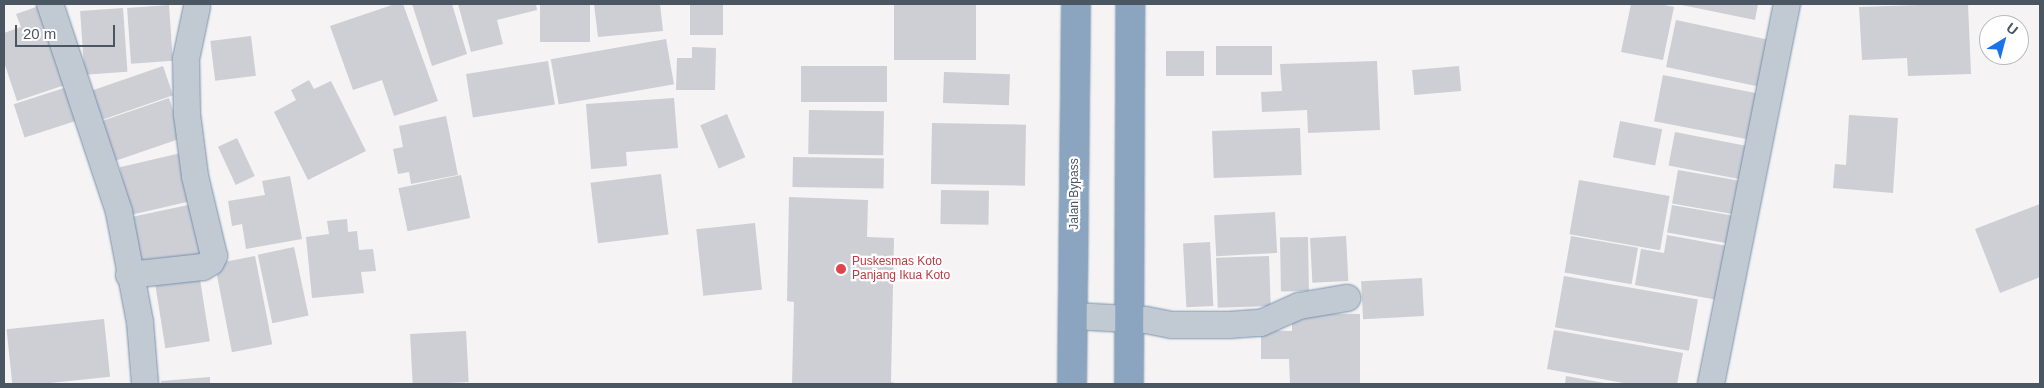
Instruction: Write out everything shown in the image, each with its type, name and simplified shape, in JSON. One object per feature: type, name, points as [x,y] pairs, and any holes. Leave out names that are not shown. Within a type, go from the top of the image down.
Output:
[{"type":"highway","name":"Jalan Bypass","points":[[1072,384],[1076,4]]},
{"type":"highway","points":[[1129,384],[1130,4]]},
{"type":"street","points":[[50,4],[119,212],[129,275],[140,322],[145,384]]},
{"type":"street","points":[[1711,384],[1787,4]]},
{"type":"street","points":[[129,275],[203,267],[211,262],[214,256],[195,176],[187,114],[186,59],[197,5]]},
{"type":"street","points":[[1074,316],[1130,319],[1172,325],[1261,323],[1299,306],[1347,298]]},
{"type":"building","points":[[395,4],[403,4],[438,101],[394,116],[382,80],[353,90],[330,26]]},
{"type":"building","points":[[412,4],[452,4],[467,54],[432,66]]},
{"type":"building","points":[[458,4],[536,4],[537,10],[497,20],[503,44],[471,52]]},
{"type":"building","points":[[540,4],[590,4],[590,42],[540,42]]},
{"type":"building","points":[[594,4],[660,4],[663,31],[598,37]]},
{"type":"building","points":[[690,4],[723,4],[723,35],[690,35]]},
{"type":"building","points":[[894,4],[976,4],[976,60],[894,60]]},
{"type":"building","points":[[1631,4],[1659,4],[1674,7],[1663,60],[1621,52]]},
{"type":"building","points":[[1677,4],[1758,4],[1755,20]]},
{"type":"building","points":[[1968,4],[1971,74],[1908,76],[1907,58],[1862,60],[1859,7]]},
{"type":"building","points":[[169,5],[173,61],[131,64],[127,8]]},
{"type":"building","points":[[39,6],[65,85],[17,101],[4,62],[4,33],[21,27],[16,14]]},
{"type":"building","points":[[123,8],[127,72],[85,75],[80,11]]},
{"type":"building","points":[[1676,20],[1772,40],[1762,87],[1666,67]]},
{"type":"building","points":[[251,36],[256,76],[215,81],[210,41]]},
{"type":"building","points":[[666,39],[674,84],[559,105],[551,59]]},
{"type":"building","points":[[1216,46],[1272,46],[1272,75],[1216,75]]},
{"type":"building","points":[[692,47],[716,48],[715,90],[676,90],[677,58],[692,58]]},
{"type":"building","points":[[1166,51],[1204,51],[1204,76],[1166,76]]},
{"type":"building","points":[[548,61],[555,104],[473,117],[466,74]]},
{"type":"building","points":[[1377,61],[1380,130],[1308,133],[1307,110],[1262,112],[1261,92],[1282,91],[1280,64]]},
{"type":"building","points":[[163,66],[173,95],[99,121],[89,91]]},
{"type":"building","points":[[801,66],[887,66],[887,102],[801,102]]},
{"type":"building","points":[[1459,66],[1461,91],[1414,95],[1412,70]]},
{"type":"building","points":[[944,72],[1010,74],[1009,105],[943,103]]},
{"type":"building","points":[[1663,75],[1763,94],[1754,141],[1654,121]]},
{"type":"building","points":[[309,80],[314,89],[331,81],[366,151],[308,180],[274,112],[296,100],[291,90]]},
{"type":"building","points":[[67,87],[78,120],[25,138],[14,104]]},
{"type":"building","points":[[169,98],[183,138],[113,162],[99,122]]},
{"type":"building","points":[[674,98],[678,148],[626,152],[627,166],[591,169],[586,104]]},
{"type":"building","points":[[809,110],[884,111],[883,155],[808,154]]},
{"type":"building","points":[[727,114],[745,157],[719,169],[700,125]]},
{"type":"building","points":[[1849,115],[1898,118],[1893,193],[1833,188],[1835,164],[1846,165]]},
{"type":"building","points":[[446,116],[458,175],[411,184],[409,172],[398,174],[393,149],[403,147],[399,126]]},
{"type":"building","points":[[1620,121],[1662,129],[1655,166],[1613,157]]},
{"type":"building","points":[[932,123],[1026,125],[1025,186],[931,184]]},
{"type":"building","points":[[1300,128],[1302,175],[1214,178],[1212,131]]},
{"type":"building","points":[[1675,132],[1758,148],[1752,182],[1669,165]]},
{"type":"building","points":[[237,138],[255,176],[236,185],[218,147]]},
{"type":"building","points":[[181,153],[192,201],[131,215],[120,167]]},
{"type":"building","points":[[793,157],[884,159],[883,189],[792,187]]},
{"type":"building","points":[[1678,170],[1738,181],[1732,214],[1672,203]]},
{"type":"building","points":[[661,174],[668,235],[598,243],[591,183]]},
{"type":"building","points":[[461,175],[470,218],[408,231],[398,188]]},
{"type":"building","points":[[290,176],[302,239],[246,249],[242,224],[232,226],[228,201],[265,195],[262,181]]},
{"type":"building","points":[[1579,180],[1670,196],[1660,250],[1569,234]]},
{"type":"building","points":[[941,190],[989,191],[988,225],[940,224]]},
{"type":"building","name":"Puskesmas Koto Panjang Ikua Koto","points":[[789,197],[868,200],[867,237],[894,238],[891,382],[900,384],[792,384],[794,302],[787,301]]},
{"type":"building","points":[[193,204],[204,254],[142,267],[131,217]]},
{"type":"building","points":[[2040,204],[2040,277],[2000,293],[1975,229]]},
{"type":"building","points":[[1672,205],[1732,216],[1727,243],[1667,233]]},
{"type":"building","points":[[1275,212],[1277,253],[1216,256],[1214,215]]},
{"type":"building","points":[[347,219],[348,232],[357,231],[359,250],[373,249],[376,271],[361,272],[364,293],[312,298],[306,237],[329,234],[327,221]]},
{"type":"building","points":[[755,223],[762,290],[703,296],[696,229]]},
{"type":"building","points":[[1667,235],[1727,246],[1718,300],[1635,285],[1641,249],[1664,253]]},
{"type":"building","points":[[1346,236],[1348,281],[1312,283],[1310,238]]},
{"type":"building","points":[[1571,236],[1638,248],[1632,284],[1565,272]]},
{"type":"building","points":[[1280,237],[1308,237],[1309,291],[1281,291]]},
{"type":"building","points":[[1210,242],[1213,306],[1186,307],[1183,243]]},
{"type":"building","points":[[294,247],[309,315],[272,323],[258,255]]},
{"type":"building","points":[[255,256],[272,344],[232,352],[215,264]]},
{"type":"building","points":[[1269,256],[1271,306],[1218,308],[1216,258]]},
{"type":"building","points":[[199,273],[210,341],[165,348],[155,280]]},
{"type":"building","points":[[1564,276],[1698,300],[1689,351],[1555,327]]},
{"type":"building","points":[[1422,278],[1424,316],[1363,319],[1361,281]]},
{"type":"building","points":[[1292,313],[1360,314],[1360,384],[1290,384],[1289,359],[1261,359],[1261,330],[1292,331]]},
{"type":"building","points":[[104,319],[110,377],[40,384],[12,384],[7,329]]},
{"type":"building","points":[[1554,330],[1683,353],[1677,384],[1629,384],[1547,369]]},
{"type":"building","points":[[466,331],[469,382],[413,384],[410,334]]},
{"type":"building","points":[[1566,376],[1604,383],[1604,384],[1565,384]]},
{"type":"building","points":[[210,377],[210,384],[161,384],[161,381]]},
{"type":"place","name":"Puskesmas Koto Panjang Ikua Koto","points":[[841,269]]}]
